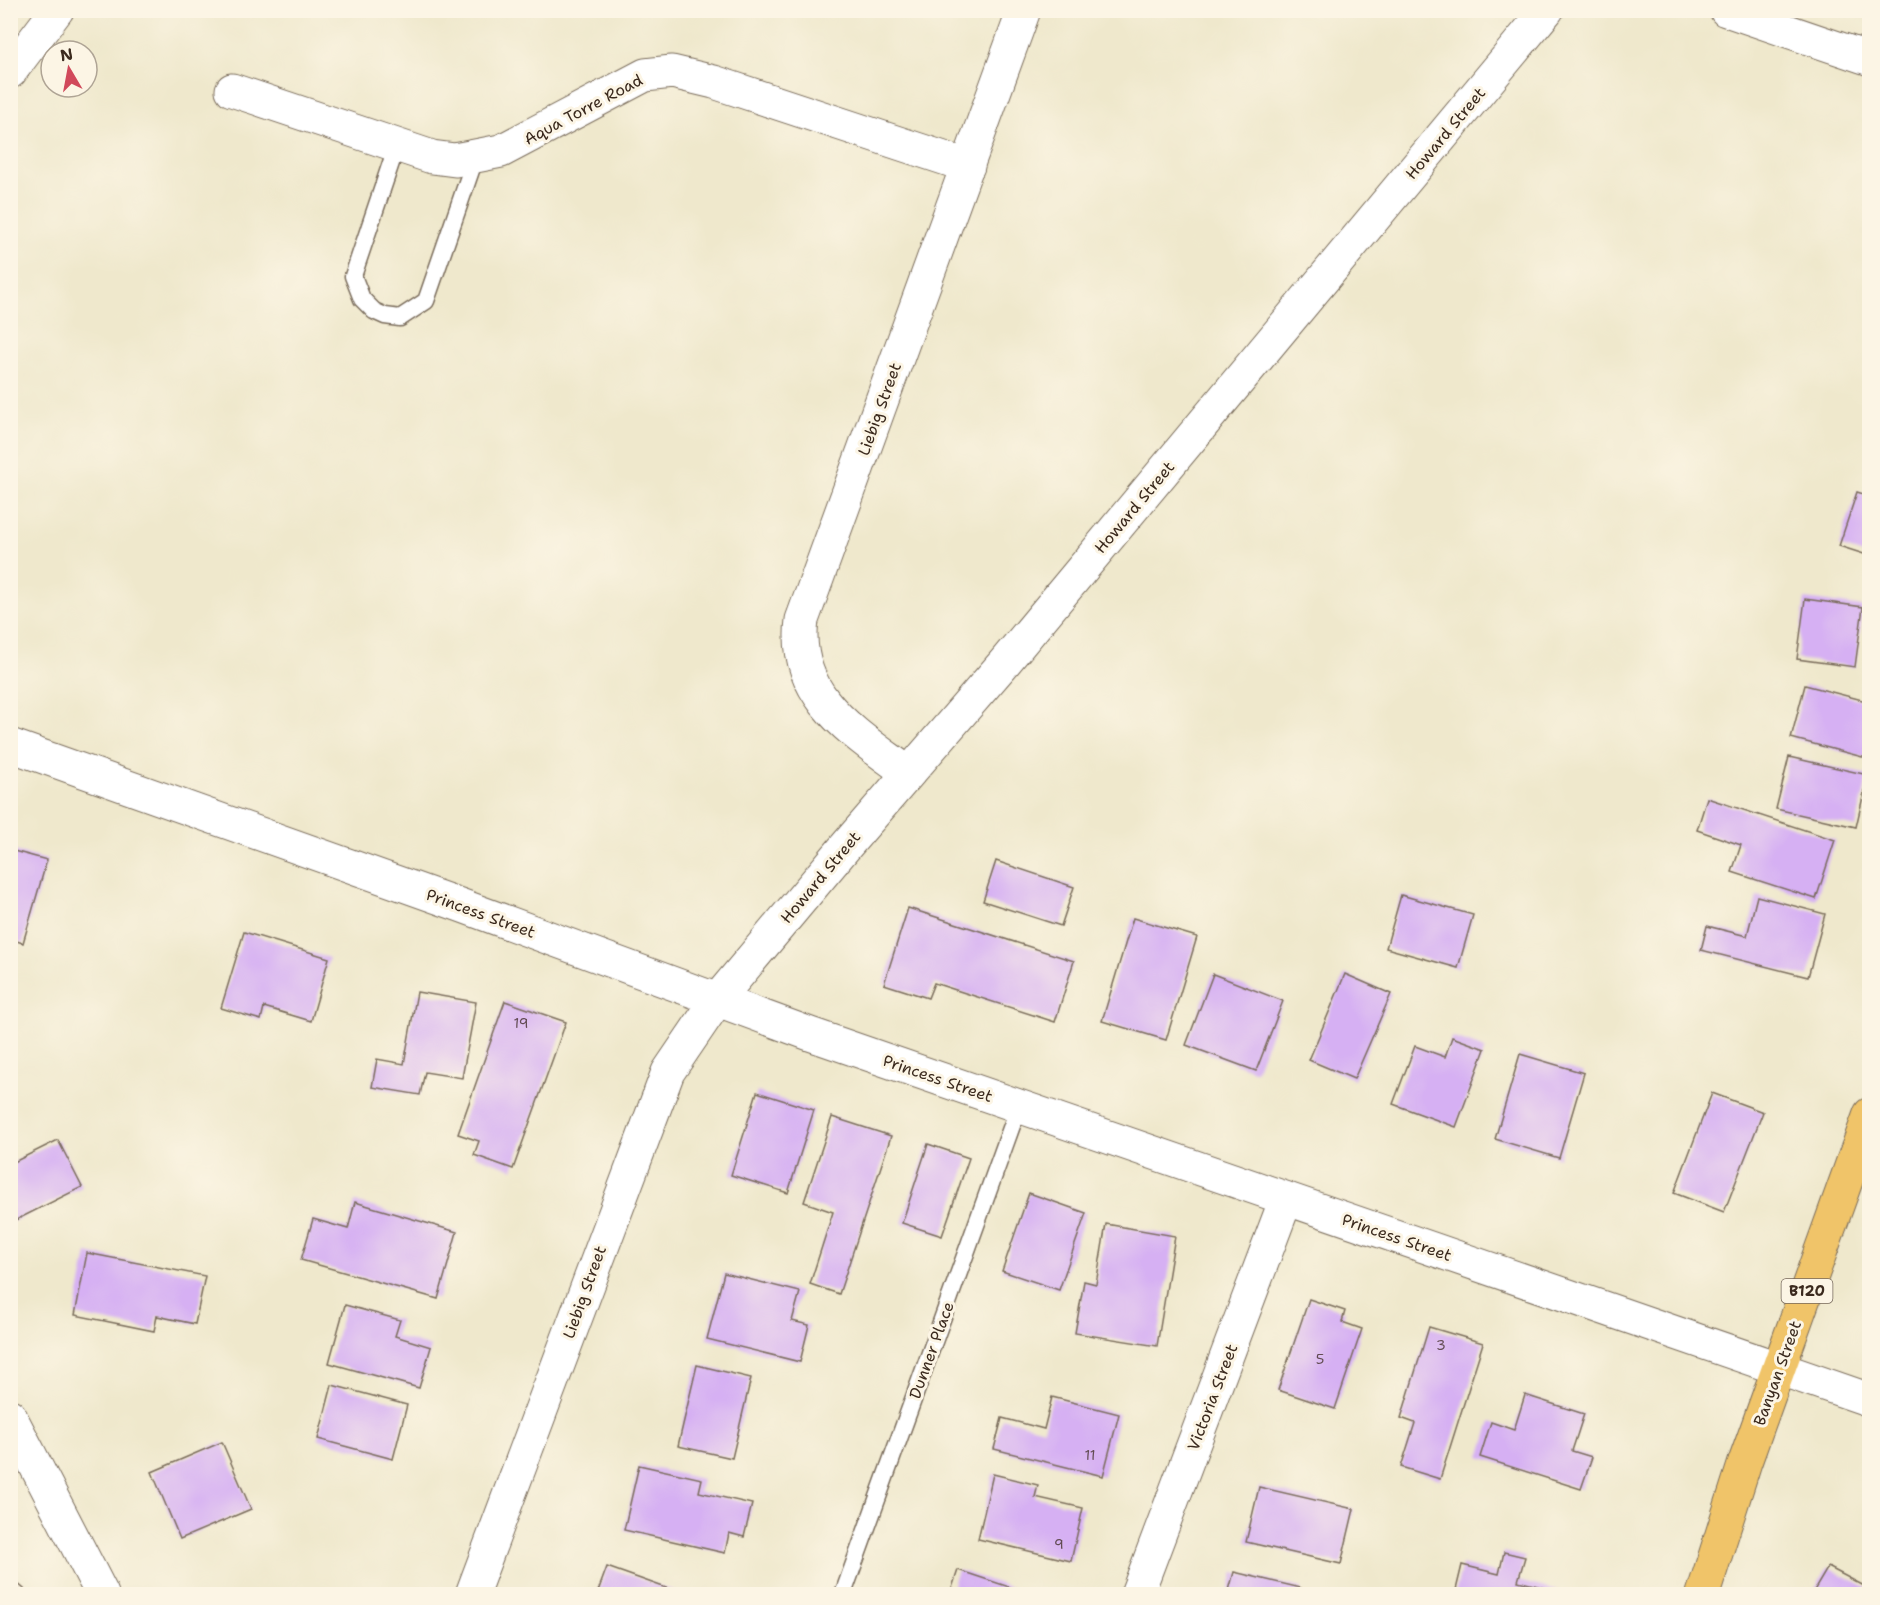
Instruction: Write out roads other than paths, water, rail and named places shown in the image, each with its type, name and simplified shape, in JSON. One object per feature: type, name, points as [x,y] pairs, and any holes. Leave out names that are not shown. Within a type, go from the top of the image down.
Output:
[{"type":"main road","name":"Banyan Street","points":[[1703,1594],[1745,1462],[1869,1114]]},
{"type":"main road","name":"Banyan Street","points":[[1688,1594],[1745,1462]]},
{"type":"street","points":[[10,72],[57,10]]},
{"type":"street","name":"Liebig Street","points":[[908,773],[842,723],[824,704],[812,684],[799,642],[802,620],[1024,10]]},
{"type":"street","name":"Howard Street","points":[[717,1000],[1004,663],[1547,10]]},
{"type":"street","points":[[1726,10],[1869,59]]},
{"type":"street","name":"Aqua Torre Road","points":[[232,90],[432,157],[455,160],[501,152],[645,75],[672,72],[714,82],[968,166]]},
{"type":"street","name":"Princess Street","points":[[10,745],[717,1000],[1869,1400]]},
{"type":"street","name":"Liebig Street","points":[[472,1594],[668,1072],[717,1000]]},
{"type":"street","name":"Victoria Street","points":[[1137,1594],[1286,1198]]},
{"type":"street","points":[[10,1416],[102,1594]]},
{"type":"lane","points":[[398,145],[352,276],[362,299],[374,311],[385,316],[400,318],[426,301],[476,156]]},
{"type":"lane","name":"Dunner Place","points":[[843,1594],[1020,1106]]}]
